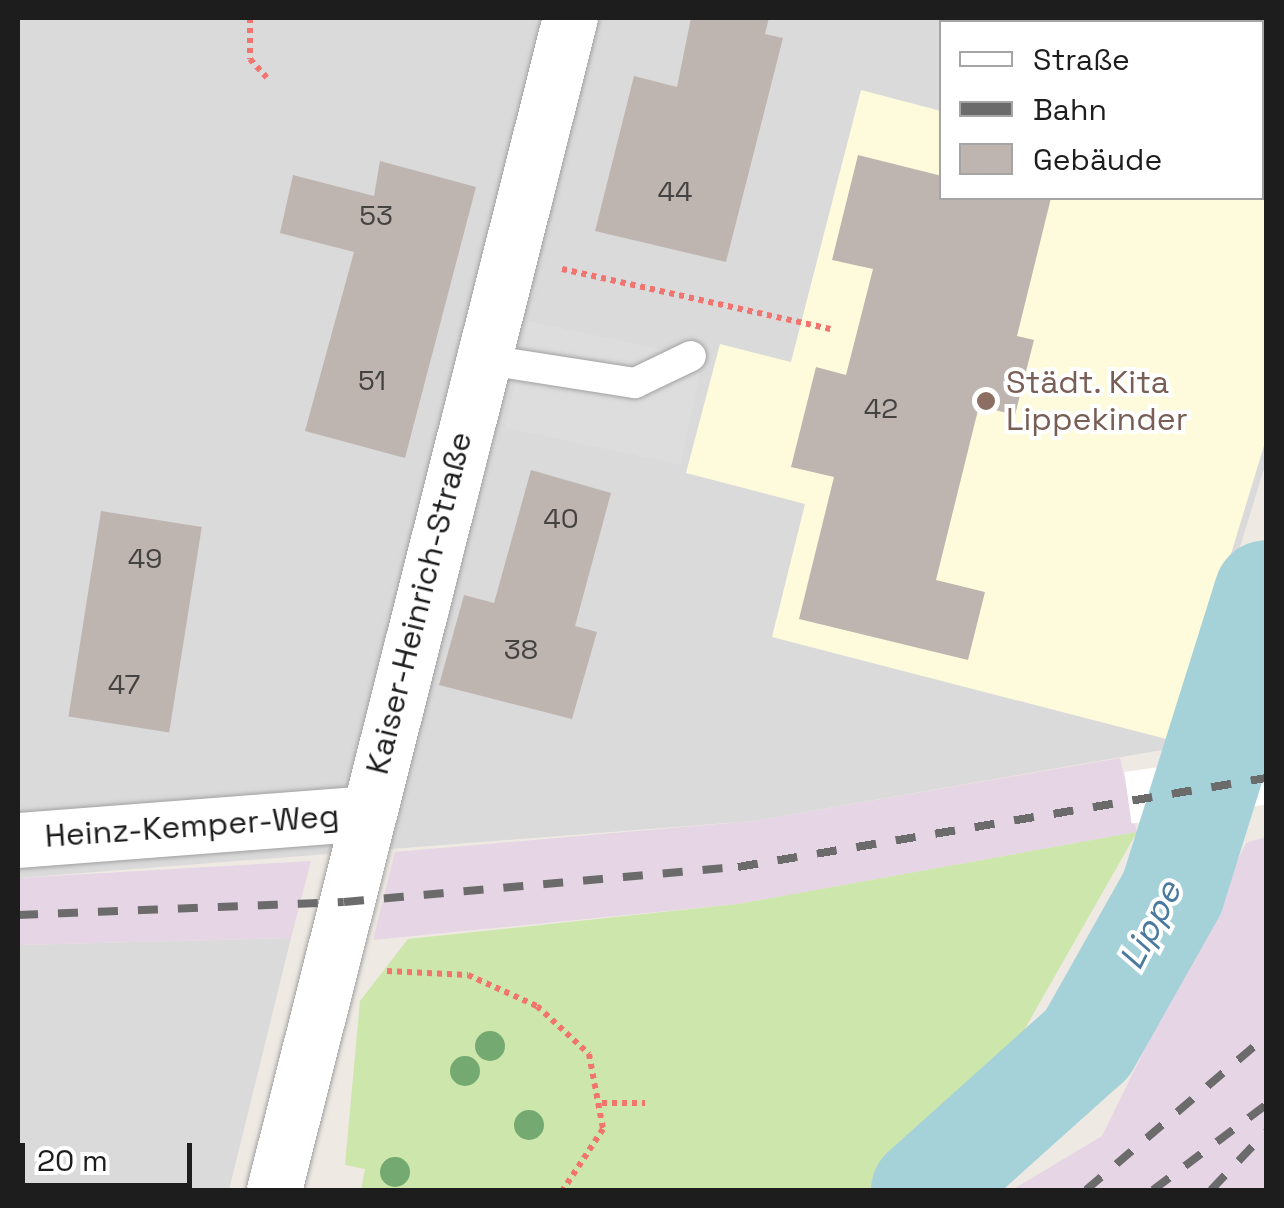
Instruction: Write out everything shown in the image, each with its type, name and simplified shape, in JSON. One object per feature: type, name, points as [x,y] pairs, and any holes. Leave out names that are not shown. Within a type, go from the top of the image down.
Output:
[{"type":"street","name":"Kaiser-Heinrich-Straße","points":[[274,1190],[366,813],[481,360],[512,257],[570,18]]},
{"type":"street","name":"Heinz-Kemper-Weg","points":[[18,840],[366,813]]},
{"type":"lane","points":[[481,360],[635,383],[692,356]]},
{"type":"path","points":[[250,18],[250,59],[266,78]]},
{"type":"path","points":[[512,257],[830,329]]},
{"type":"path","points":[[328,969],[468,975],[538,1006],[589,1054],[602,1103],[603,1128],[564,1190]]},
{"type":"path","points":[[602,1103],[644,1103]]},
{"type":"shaded area","points":[[18,18],[1266,18],[1266,462],[1179,747],[753,821],[18,878]]},
{"type":"shaded area","name":"Städt. Kita Lippekinder","points":[[861,90],[939,110],[939,200],[1264,200],[1266,193],[1266,439],[1174,741],[772,637],[805,504],[686,473],[720,344],[791,362]]},
{"type":"shaded area","points":[[528,321],[703,358],[680,465],[505,428]]},
{"type":"shaded area","points":[[1120,758],[1137,832],[738,904],[373,940],[395,852],[753,821]]},
{"type":"shaded area","points":[[1266,837],[1266,1190],[1012,1190],[1102,1136],[1246,843]]},
{"type":"shaded area","points":[[311,861],[291,938],[18,945],[18,878]]},
{"type":"shaded area","points":[[291,938],[229,1190],[18,1190],[18,945]]},
{"type":"green space","points":[[1137,832],[1023,1032],[918,1160],[866,1190],[361,1190],[365,1169],[345,1165],[360,1001],[408,939],[738,904]]},
{"type":"pier","points":[[1259,753],[1266,805],[1132,823],[1124,772]]},
{"type":"building","points":[[691,18],[769,18],[765,34],[783,38],[726,262],[595,231],[634,76],[677,87]]},
{"type":"building","points":[[858,155],[939,175],[939,200],[1051,200],[1017,336],[1034,340],[1015,415],[979,406],[936,580],[985,592],[968,660],[799,619],[834,477],[791,467],[816,367],[846,375],[873,269],[832,260]]},
{"type":"building","points":[[380,161],[476,187],[405,458],[305,431],[354,252],[280,233],[293,175],[374,196]]},
{"type":"building","points":[[531,470],[611,493],[575,626],[597,632],[572,719],[439,685],[464,595],[494,603]]},
{"type":"building","points":[[101,511],[202,527],[169,732],[68,716]]},
{"type":"waterway","name":"Lippe","points":[[923,1190],[1087,1043],[1172,892],[1266,592]]},
{"type":"waterway","points":[[1223,718],[1266,711]]},
{"type":"railway","points":[[18,915],[344,902],[738,867],[1266,778]]},
{"type":"railway","points":[[1086,1190],[1266,1036]]},
{"type":"railway","points":[[1153,1190],[1266,1105]]},
{"type":"railway","points":[[1211,1190],[1266,1132]]},
{"type":"place","name":"Städt. Kita Lippekinder","points":[[986,401]]}]
